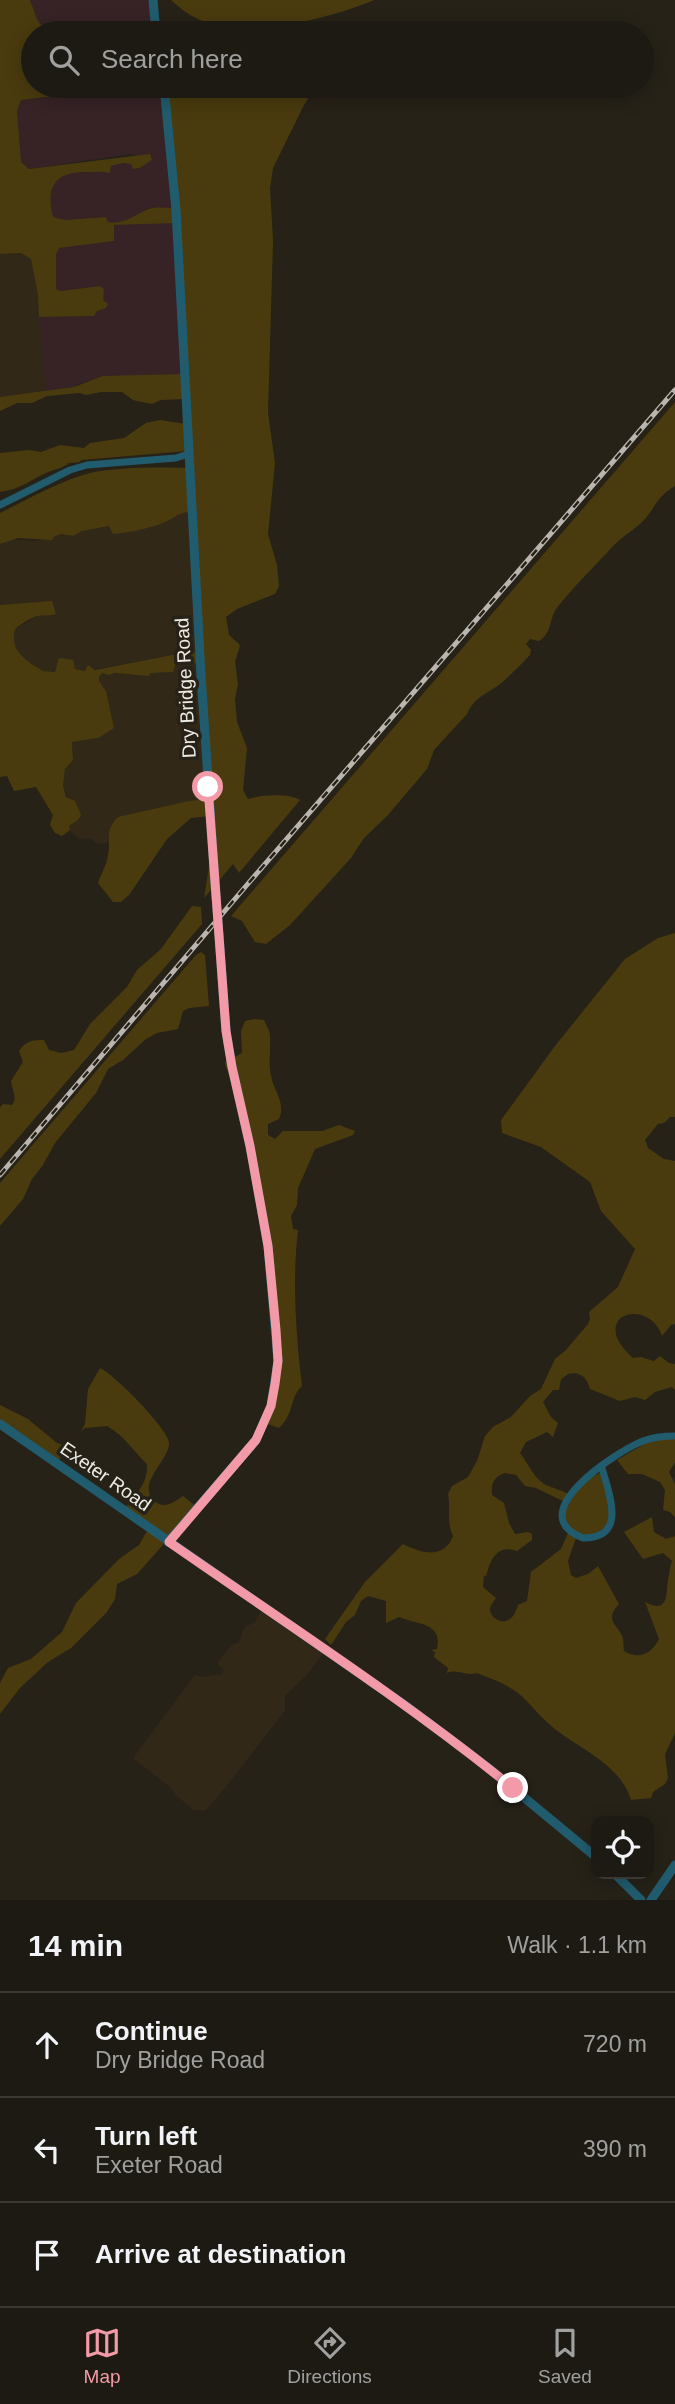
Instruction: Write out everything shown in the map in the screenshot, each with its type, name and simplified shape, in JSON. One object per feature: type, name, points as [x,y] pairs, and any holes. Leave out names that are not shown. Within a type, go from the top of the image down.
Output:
[{"type":"street","points":[[153,0],[155,21]]},
{"type":"street","name":"Dry Bridge Road","points":[[165,98],[176,210],[188,454],[226,1031],[268,1246],[278,1361],[271,1406],[256,1440],[169,1542]]},
{"type":"street","points":[[0,505],[70,470],[87,465],[176,458],[188,454]]},
{"type":"street","name":"Exeter Road","points":[[0,1424],[409,1708],[486,1766],[591,1853]]},
{"type":"street","points":[[602,1468],[611,1498],[611,1521],[600,1535],[583,1538],[575,1535],[563,1521],[564,1504],[573,1490],[602,1468],[640,1442],[675,1436]]},
{"type":"street","points":[[651,1900],[675,1865]]},
{"type":"street","points":[[620,1879],[641,1900]]},
{"type":"shaded area","points":[[0,0],[30,0],[38,21],[21,21],[21,98],[38,98],[21,100],[17,111],[21,162],[29,169],[150,154],[152,160],[140,168],[133,169],[131,164],[123,163],[111,166],[110,173],[77,172],[61,178],[55,182],[52,189],[53,217],[65,220],[106,217],[108,222],[118,222],[149,209],[174,208],[162,98],[308,98],[273,168],[270,188],[273,241],[268,413],[275,463],[268,534],[277,565],[279,586],[275,594],[237,609],[226,617],[229,635],[240,645],[235,662],[238,684],[235,699],[237,722],[247,748],[243,790],[248,799],[275,795],[300,800],[239,873],[233,864],[204,898],[212,848],[209,816],[191,818],[167,839],[129,895],[121,902],[113,902],[98,883],[109,850],[109,831],[118,817],[209,799],[197,663],[176,663],[173,672],[151,673],[148,676],[103,673],[99,676],[99,681],[106,691],[114,728],[98,738],[72,742],[73,760],[65,769],[63,785],[66,797],[75,801],[81,815],[62,836],[55,833],[50,825],[53,815],[36,787],[14,791],[7,776],[0,777],[0,605],[52,601],[56,614],[37,616],[15,629],[17,650],[43,671],[55,672],[59,658],[73,660],[75,669],[85,671],[88,665],[95,670],[182,653],[197,653],[191,512],[179,514],[153,527],[133,531],[113,534],[109,526],[82,531],[73,536],[61,534],[52,540],[18,538],[0,544],[0,513],[67,481],[90,473],[113,470],[189,468],[187,451],[81,460],[0,492],[0,453],[29,450],[41,452],[60,445],[84,448],[90,443],[124,438],[146,423],[160,420],[186,424],[185,399],[161,400],[152,404],[133,400],[122,392],[47,396],[32,403],[17,403],[0,411],[0,397],[74,387],[103,376],[182,374],[176,223],[114,225],[114,241],[59,248],[56,254],[56,289],[61,291],[100,286],[104,289],[103,300],[108,304],[94,316],[39,317],[31,259],[21,253],[0,254]]},
{"type":"shaded area","points":[[30,0],[153,0],[155,21],[38,21]]},
{"type":"shaded area","points":[[171,0],[374,0],[305,21],[204,21],[187,13]]},
{"type":"shaded area","points":[[162,98],[175,208],[148,208],[129,220],[113,224],[108,222],[106,217],[65,220],[53,217],[49,201],[52,185],[67,173],[110,171],[111,166],[123,163],[131,164],[133,169],[140,168],[152,160],[131,154],[29,169],[21,162],[17,111],[21,100]]},
{"type":"shaded area","points":[[176,222],[182,374],[105,377],[74,387],[46,391],[39,317],[93,316],[108,304],[103,300],[100,286],[61,291],[56,289],[56,253],[59,248],[113,241],[113,225]]},
{"type":"shaded area","points":[[21,253],[31,258],[38,295],[46,392],[0,397],[0,254]]},
{"type":"shaded area","points":[[675,402],[675,486],[660,498],[643,521],[614,545],[570,593],[556,609],[543,638],[539,641],[530,639],[526,644],[531,650],[530,655],[505,680],[475,702],[434,750],[427,769],[290,925],[266,944],[255,942],[242,921],[231,916]]},
{"type":"shaded area","points":[[191,512],[198,653],[182,653],[85,671],[75,669],[59,659],[56,672],[43,671],[23,659],[15,649],[12,638],[15,629],[37,616],[52,615],[52,602],[0,605],[0,544],[10,539],[34,541],[61,534],[72,536],[82,531],[109,526],[167,521],[176,513]]},
{"type":"shaded area","points":[[175,663],[197,663],[209,800],[113,822],[107,843],[98,844],[89,838],[79,839],[69,829],[69,826],[78,820],[63,786],[65,769],[73,753],[72,742],[98,738],[111,721],[106,691],[99,681],[99,676],[103,673],[148,676],[150,673],[173,672]]},
{"type":"shaded area","points":[[192,906],[201,907],[202,924],[0,1159],[0,1107],[3,1104],[12,1105],[15,1099],[11,1081],[23,1062],[19,1051],[21,1048],[30,1042],[44,1040],[49,1050],[61,1053],[74,1050],[90,1024],[127,987],[137,970],[161,949]]},
{"type":"shaded area","points":[[675,933],[675,1117],[658,1124],[645,1140],[648,1148],[664,1159],[675,1161],[675,1324],[662,1336],[655,1324],[634,1314],[625,1316],[618,1322],[615,1331],[620,1343],[633,1358],[641,1357],[654,1361],[660,1356],[675,1364],[675,1390],[672,1387],[655,1392],[645,1400],[635,1397],[620,1401],[590,1389],[580,1375],[568,1374],[561,1379],[559,1390],[553,1390],[543,1402],[551,1417],[558,1423],[553,1437],[547,1432],[526,1442],[520,1453],[542,1482],[568,1494],[587,1479],[602,1472],[611,1504],[607,1531],[576,1538],[568,1561],[571,1575],[576,1578],[588,1574],[598,1566],[619,1604],[614,1610],[612,1620],[622,1635],[624,1651],[629,1654],[649,1652],[659,1639],[645,1602],[655,1606],[664,1603],[672,1561],[663,1553],[643,1559],[624,1532],[652,1517],[654,1532],[666,1539],[675,1536],[675,1733],[665,1754],[668,1778],[665,1784],[653,1792],[651,1798],[631,1800],[617,1775],[559,1732],[527,1701],[504,1684],[477,1673],[447,1673],[448,1668],[434,1657],[435,1652],[431,1650],[437,1649],[438,1640],[432,1629],[399,1617],[386,1623],[386,1601],[368,1596],[361,1601],[355,1615],[346,1622],[331,1645],[325,1639],[365,1582],[403,1544],[431,1552],[444,1549],[449,1544],[453,1536],[448,1494],[452,1486],[468,1477],[477,1461],[485,1436],[493,1427],[511,1417],[530,1396],[541,1389],[555,1359],[588,1324],[589,1312],[618,1287],[635,1249],[601,1211],[590,1182],[541,1147],[502,1133],[501,1120],[555,1046],[625,959],[658,938]],"holes":[[[505,1473],[516,1475],[525,1486],[536,1488],[563,1501],[561,1509],[568,1533],[561,1549],[531,1572],[527,1601],[518,1605],[510,1619],[500,1621],[490,1612],[496,1598],[483,1587],[484,1575],[486,1577],[492,1559],[499,1552],[510,1549],[517,1551],[532,1540],[532,1534],[528,1532],[515,1534],[504,1503],[492,1495],[493,1483],[498,1476]]]},
{"type":"shaded area","points":[[201,952],[205,955],[209,1006],[183,1011],[178,1029],[157,1033],[146,1039],[123,1060],[108,1069],[96,1093],[55,1143],[32,1179],[23,1199],[0,1226],[0,1183]]},
{"type":"shaded area","points":[[264,1020],[269,1032],[270,1071],[281,1107],[279,1119],[268,1124],[268,1135],[275,1139],[283,1131],[322,1131],[339,1125],[355,1131],[353,1135],[315,1149],[298,1188],[297,1205],[291,1216],[293,1229],[298,1230],[296,1308],[302,1386],[279,1428],[265,1423],[278,1360],[268,1243],[234,1089],[225,1064],[242,1053],[241,1031],[245,1021]]},
{"type":"shaded area","points":[[100,1368],[139,1402],[159,1425],[169,1442],[165,1457],[149,1486],[154,1501],[167,1505],[183,1496],[197,1507],[137,1574],[117,1584],[115,1599],[107,1612],[71,1648],[48,1662],[20,1688],[0,1714],[0,1683],[8,1668],[31,1659],[62,1632],[76,1603],[119,1559],[139,1545],[147,1531],[122,1513],[143,1485],[147,1464],[107,1426],[85,1428],[81,1431],[85,1424],[88,1389]]},
{"type":"shaded area","points":[[0,1405],[28,1419],[57,1443],[68,1446],[57,1463],[0,1427]]},
{"type":"shaded area","points":[[675,1438],[675,1462],[669,1472],[675,1484],[675,1517],[663,1510],[665,1490],[660,1482],[642,1474],[628,1474],[617,1460],[653,1439]]},
{"type":"shaded area","points":[[263,1608],[324,1652],[306,1676],[285,1696],[285,1711],[225,1788],[206,1810],[194,1810],[133,1758],[195,1675],[202,1677],[221,1674],[224,1670],[218,1665],[219,1660],[233,1644],[238,1643],[245,1627],[255,1622]]},
{"type":"railway","points":[[0,1175],[675,390]]},
{"type":"route","points":[[208,787],[226,1031],[268,1246],[278,1361],[271,1406],[256,1440],[169,1542],[409,1708],[513,1788]]}]
